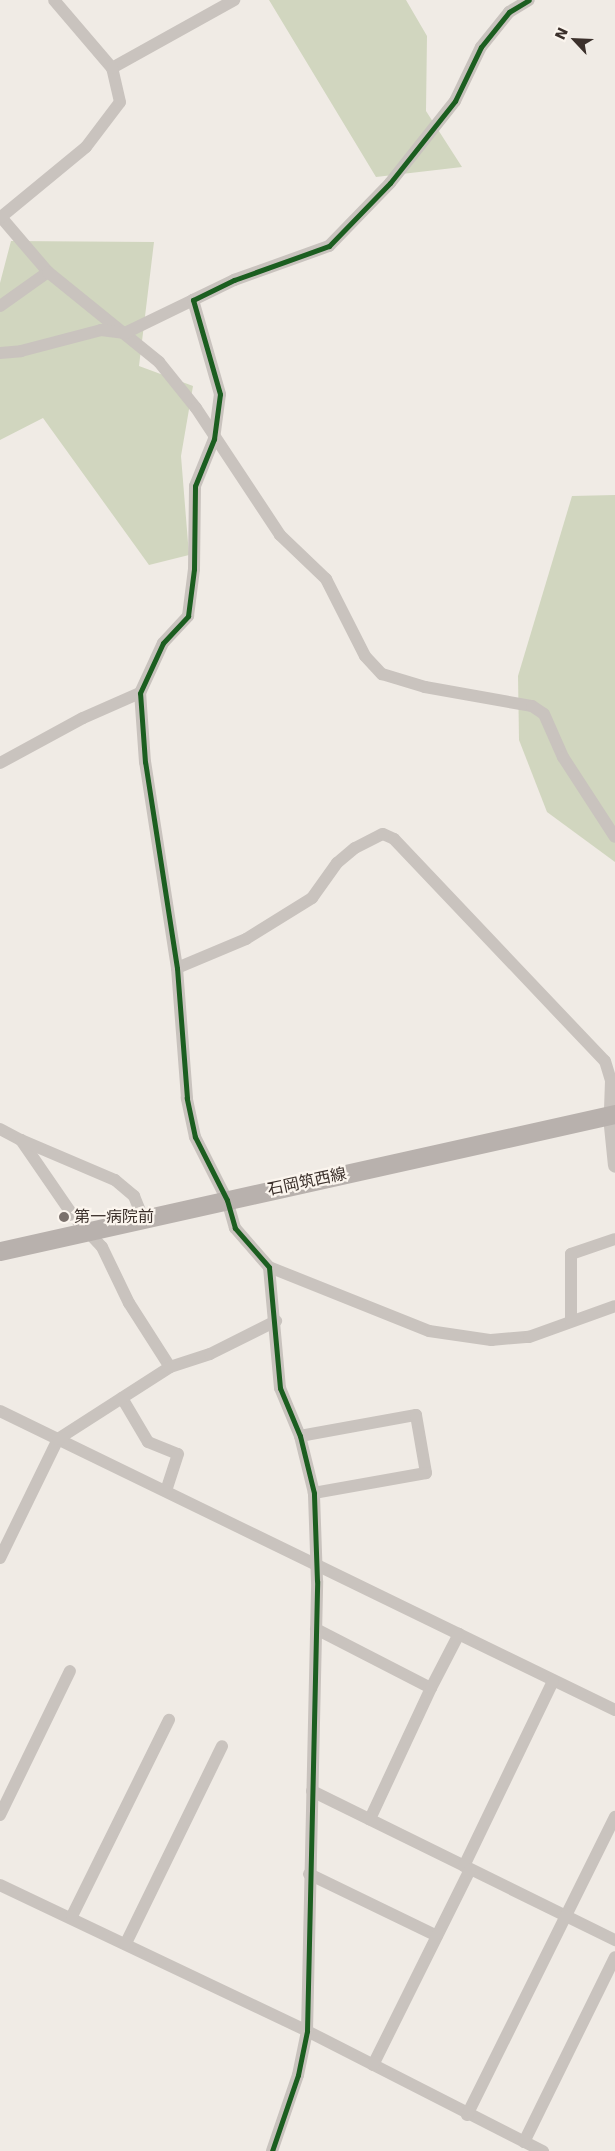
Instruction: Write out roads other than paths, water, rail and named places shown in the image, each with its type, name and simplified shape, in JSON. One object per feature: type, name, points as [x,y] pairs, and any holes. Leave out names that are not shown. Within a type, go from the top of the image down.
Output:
[{"type":"main road","name":"石岡筑西線","points":[[0,1251],[613,1115]]},
{"type":"street","points":[[54,0],[112,68],[120,102],[86,147],[0,216],[48,272],[159,362],[196,408],[214,439],[280,535],[326,579],[365,656],[382,674],[425,687],[532,706],[544,714],[563,757],[615,837]]},
{"type":"street","points":[[112,68],[234,0]]},
{"type":"street","points":[[0,353],[21,351],[101,330],[124,332],[234,280],[329,246],[390,183],[455,101],[481,47],[509,12],[529,0]]},
{"type":"street","points":[[0,306],[48,272]]},
{"type":"street","points":[[193,300],[220,394],[214,439],[195,486],[194,569],[188,616],[163,643],[140,693],[145,762],[177,968],[187,1098],[196,1137],[227,1200],[235,1228],[269,1267],[405,1323],[450,1335],[492,1340],[529,1337],[615,1306]]},
{"type":"street","points":[[0,763],[84,718],[140,693]]},
{"type":"street","points":[[177,968],[246,939],[312,898],[337,863],[355,848],[383,834],[394,838],[605,1062],[611,1081],[615,1165]]},
{"type":"street","points":[[0,1129],[21,1140],[115,1180],[134,1196],[143,1218]]},
{"type":"street","points":[[21,1140],[86,1231],[102,1246],[129,1303],[170,1367]]},
{"type":"street","points":[[571,1321],[571,1254],[615,1239]]},
{"type":"street","points":[[269,1267],[276,1321],[274,1344],[280,1388],[300,1436],[314,1493],[317,1563],[307,2031],[298,2076],[272,2151]]},
{"type":"street","points":[[0,1558],[58,1439],[170,1367],[210,1354],[276,1321]]},
{"type":"street","points":[[122,1398],[148,1442],[178,1454],[166,1490]]},
{"type":"street","points":[[0,1411],[317,1563],[615,1710]]},
{"type":"street","points":[[300,1436],[416,1415],[426,1474],[314,1493]]},
{"type":"street","points":[[316,1629],[432,1688]]},
{"type":"street","points":[[370,1819],[459,1634]]},
{"type":"street","points":[[0,1815],[70,1671]]},
{"type":"street","points":[[373,2065],[437,1936],[553,1681]]},
{"type":"street","points":[[72,1916],[169,1720]]},
{"type":"street","points":[[126,1943],[222,1746]]},
{"type":"street","points":[[312,1791],[615,1940]]},
{"type":"street","points":[[467,2115],[615,1817]]},
{"type":"street","points":[[309,1874],[437,1936]]},
{"type":"street","points":[[0,1885],[72,1916],[307,2031],[467,2115],[542,2151]]},
{"type":"street","points":[[524,2142],[615,1956]]},
{"type":"place","name":"第一病院前","points":[[64,1217]]}]
